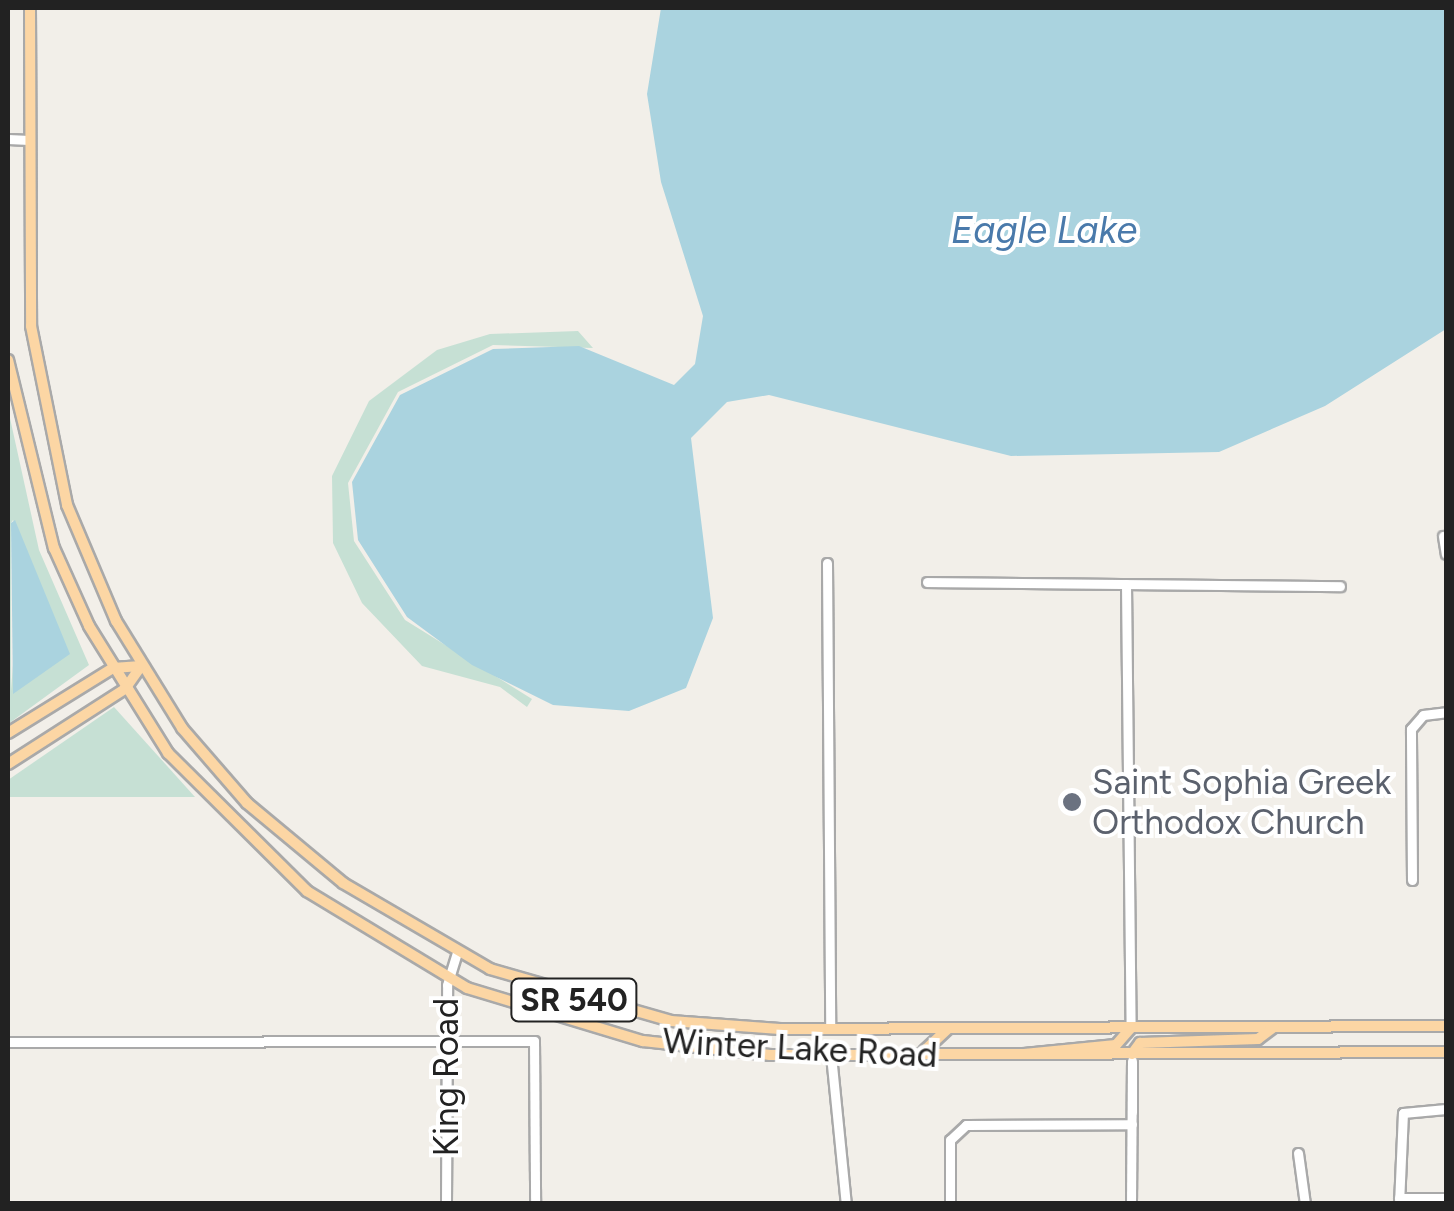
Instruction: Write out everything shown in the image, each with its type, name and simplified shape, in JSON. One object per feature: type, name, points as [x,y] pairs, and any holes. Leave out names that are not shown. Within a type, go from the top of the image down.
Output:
[{"type":"main road","name":"SR 540","points":[[30,8],[29,303],[44,416],[80,541],[141,666]]},
{"type":"main road","name":"SR 540","points":[[8,360],[44,520],[113,668]]},
{"type":"main road","points":[[8,733],[113,668],[141,666]]},
{"type":"main road","points":[[8,764],[125,689],[141,666]]},
{"type":"main road","name":"Winter Lake Road","points":[[141,666],[197,748],[274,828],[457,953],[546,991],[643,1016],[830,1029],[1446,1026]]},
{"type":"main road","name":"Winter Lake Road","points":[[113,668],[168,753],[257,849],[360,929],[447,978],[520,1009],[643,1041],[831,1055],[1132,1059],[1446,1052]]},
{"type":"main road","points":[[1022,1055],[1116,1045],[1131,1028]]},
{"type":"main road","points":[[1132,1059],[1140,1043],[1258,1040],[1274,1028]]},
{"type":"main road","points":[[863,1056],[934,1050],[948,1030]]},
{"type":"street","points":[[8,139],[29,140]]},
{"type":"street","points":[[1443,536],[1446,554]]},
{"type":"street","points":[[828,563],[830,1029]]},
{"type":"street","points":[[926,582],[1340,586]]},
{"type":"street","points":[[1126,584],[1131,1028]]},
{"type":"street","points":[[1412,880],[1411,729],[1423,715],[1446,712]]},
{"type":"street","name":"King Road","points":[[446,1204],[444,1041],[447,978],[457,953]]},
{"type":"street","points":[[8,1042],[534,1041],[535,1204]]},
{"type":"street","points":[[831,1055],[846,1204]]},
{"type":"street","points":[[1131,1204],[1132,1059]]},
{"type":"street","points":[[1446,1109],[1410,1109],[1399,1121],[1399,1201],[1446,1198]]},
{"type":"street","points":[[950,1204],[950,1140],[966,1125],[1132,1124]]},
{"type":"street","points":[[1298,1152],[1305,1204]]},
{"type":"green space","points":[[578,331],[593,348],[493,345],[398,392],[348,483],[354,541],[405,620],[532,699],[527,707],[500,687],[422,666],[362,603],[333,543],[332,476],[369,401],[437,350],[490,334]]},
{"type":"green space","points":[[8,409],[39,550],[89,665],[8,724]],"holes":[[[13,520],[22,539],[11,691]]]},
{"type":"green space","points":[[114,707],[195,797],[8,797],[8,780]]},
{"type":"water","name":"Eagle Lake","points":[[661,8],[1446,8],[1446,329],[1325,406],[1219,452],[1011,456],[769,395],[727,402],[691,438],[713,618],[686,688],[629,711],[553,705],[472,665],[407,617],[358,540],[352,482],[400,395],[493,349],[579,346],[674,385],[695,364],[703,316],[661,182],[647,94]]},
{"type":"water","points":[[15,520],[70,654],[13,694],[11,523]]},
{"type":"place","name":"Saint Sophia Greek Orthodox Church","points":[[1072,802]]}]
